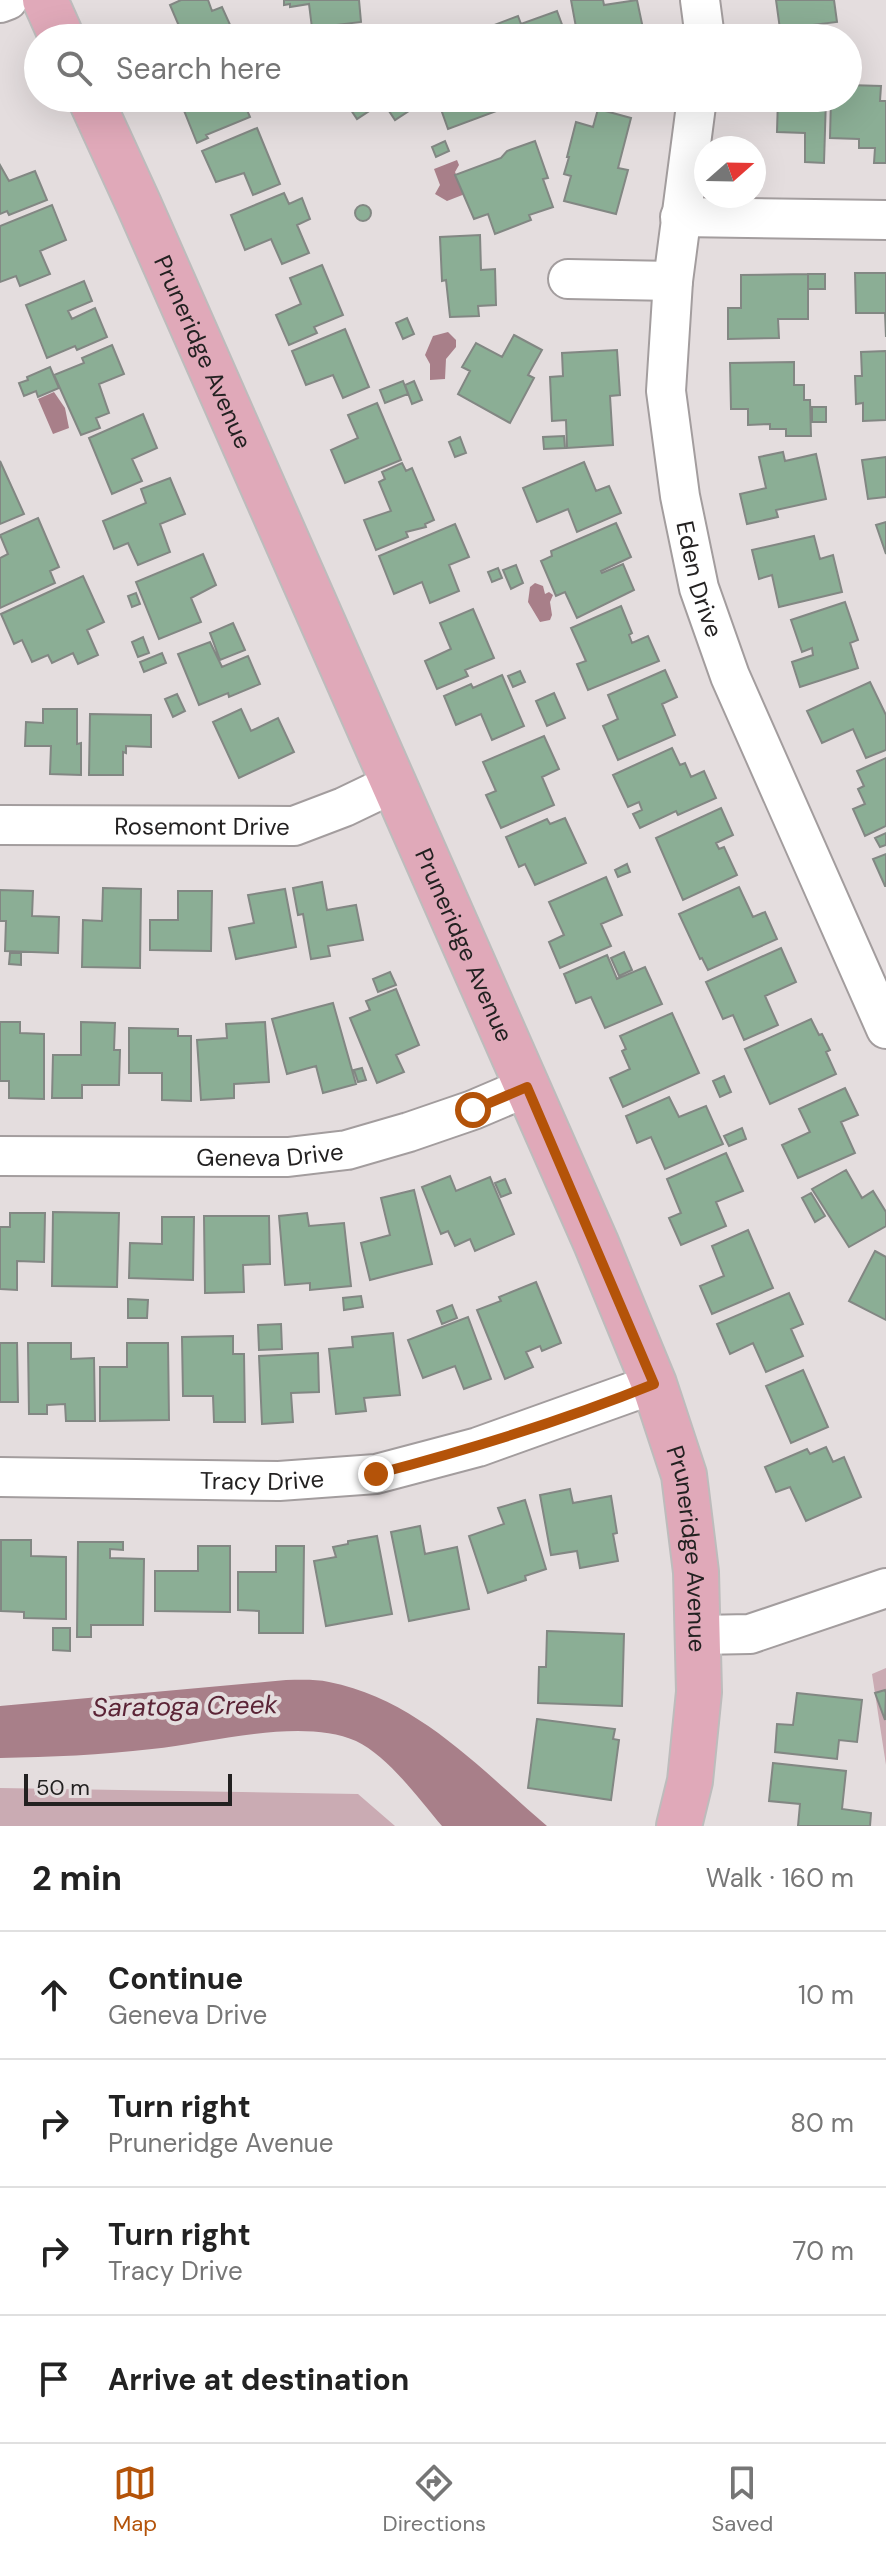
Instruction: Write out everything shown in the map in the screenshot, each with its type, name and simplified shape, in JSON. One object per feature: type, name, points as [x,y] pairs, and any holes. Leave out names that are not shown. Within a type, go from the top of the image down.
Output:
[{"type":"main road","points":[[45,0],[56,24]]},
{"type":"main road","name":"Pruneridge Avenue","points":[[96,112],[394,783],[654,1384],[684,1475],[696,1572],[699,1692],[691,1766],[679,1826]]},
{"type":"street","points":[[0,3],[8,0]]},
{"type":"street","points":[[700,0],[703,24]]},
{"type":"street","name":"Eden Drive","points":[[695,112],[673,281],[666,391],[680,496],[699,588],[730,676],[886,1029]]},
{"type":"street","points":[[680,217],[886,220]]},
{"type":"street","points":[[568,279],[673,281]]},
{"type":"street","name":"Rosemont Drive","points":[[0,825],[294,826],[394,783]]},
{"type":"street","name":"Geneva Drive","points":[[0,1156],[288,1157],[347,1150],[473,1110],[527,1087]]},
{"type":"street","name":"Tracy Drive","points":[[0,1477],[279,1481],[376,1474],[478,1447],[654,1384]]},
{"type":"street","points":[[699,1635],[750,1634],[886,1588]]},
{"type":"shaded area","points":[[886,1668],[886,1765],[872,1674]]},
{"type":"shaded area","points":[[0,1788],[358,1794],[395,1826],[0,1826]]},
{"type":"water","points":[[457,160],[459,165],[455,172],[465,194],[447,201],[435,194],[440,185],[434,169]]},
{"type":"water","points":[[448,332],[456,340],[456,347],[446,359],[445,379],[430,380],[430,364],[425,355],[433,336]]},
{"type":"water","points":[[54,392],[65,408],[69,428],[53,434],[38,399]]},
{"type":"water","points":[[535,583],[543,586],[545,594],[549,592],[553,595],[550,620],[540,622],[528,602],[530,587]]},
{"type":"water","name":"Saratoga Creek","points":[[286,1680],[329,1682],[392,1704],[447,1739],[547,1826],[442,1826],[380,1757],[356,1741],[334,1734],[283,1731],[133,1751],[0,1758],[0,1706]]},
{"type":"building","points":[[181,0],[208,0],[212,11],[222,7],[230,24],[178,24],[170,5]]},
{"type":"building","points":[[284,0],[359,0],[361,22],[312,24],[309,4],[284,5]]},
{"type":"building","points":[[571,0],[603,0],[604,5],[637,0],[642,24],[575,24]]},
{"type":"building","points":[[776,0],[834,0],[837,22],[779,24]]},
{"type":"building","points":[[557,11],[562,24],[521,24]]},
{"type":"building","points":[[518,16],[521,24],[497,24]]},
{"type":"building","points":[[862,85],[881,86],[880,101],[886,101],[886,163],[874,163],[875,148],[859,148],[859,139],[830,138],[831,112],[862,112]]},
{"type":"building","points":[[185,112],[248,112],[250,117],[206,135],[208,138],[197,143]]},
{"type":"building","points":[[352,112],[368,112],[357,119]]},
{"type":"building","points":[[390,112],[407,112],[395,120]]},
{"type":"building","points":[[442,112],[494,112],[448,129]]},
{"type":"building","points":[[597,112],[631,118],[618,168],[628,170],[616,214],[564,201],[571,176],[564,174],[576,122],[593,127]]},
{"type":"building","points":[[778,112],[826,112],[824,163],[805,162],[805,133],[777,132]]},
{"type":"building","points":[[257,128],[280,184],[253,195],[244,173],[216,182],[202,151]]},
{"type":"building","points":[[445,141],[449,151],[436,157],[432,147]]},
{"type":"building","points":[[535,141],[548,178],[543,179],[553,207],[529,215],[531,220],[495,234],[488,214],[474,219],[455,175]]},
{"type":"building","points":[[0,165],[9,181],[35,171],[47,200],[9,215],[7,211],[0,214]]},
{"type":"building","points":[[284,193],[289,204],[302,198],[310,219],[297,225],[309,253],[282,264],[271,239],[245,250],[231,215]]},
{"type":"building","points":[[52,205],[66,240],[40,251],[50,274],[20,286],[16,276],[0,282],[0,226]]},
{"type":"building","points":[[363,205],[369,207],[369,219],[363,221],[357,219],[355,213],[357,207]]},
{"type":"building","points":[[480,235],[481,270],[495,269],[496,305],[478,306],[479,316],[450,317],[446,280],[442,281],[440,237]]},
{"type":"building","points":[[322,265],[343,315],[314,327],[317,333],[289,345],[276,315],[301,304],[290,278]]},
{"type":"building","points":[[855,273],[886,273],[886,337],[885,313],[856,313]]},
{"type":"building","points":[[808,274],[825,274],[825,289],[808,289]]},
{"type":"building","points":[[808,274],[808,319],[778,319],[779,338],[728,339],[728,308],[741,308],[741,275]]},
{"type":"building","points":[[84,281],[92,301],[68,311],[72,319],[95,308],[107,337],[47,358],[26,305]]},
{"type":"building","points":[[407,318],[414,334],[403,339],[396,323]]},
{"type":"building","points":[[345,329],[369,387],[343,398],[333,375],[306,385],[292,351]]},
{"type":"building","points":[[514,335],[542,350],[528,375],[534,378],[510,423],[458,394],[470,371],[462,367],[476,343],[502,357]]},
{"type":"building","points":[[112,345],[124,374],[99,384],[109,413],[96,418],[100,428],[81,435],[54,375],[84,363],[82,358]]},
{"type":"building","points":[[617,350],[620,395],[610,396],[613,445],[567,448],[566,420],[552,421],[550,377],[563,376],[562,353]]},
{"type":"building","points":[[886,351],[886,420],[863,421],[863,403],[856,404],[855,376],[862,376],[861,352]]},
{"type":"building","points":[[794,362],[794,385],[804,385],[804,400],[810,400],[811,436],[786,436],[786,429],[770,429],[770,424],[748,425],[748,409],[731,409],[730,363]]},
{"type":"building","points":[[50,367],[59,388],[38,397],[36,391],[24,396],[19,383]]},
{"type":"building","points":[[403,381],[408,394],[385,403],[380,390]]},
{"type":"building","points":[[414,381],[422,400],[412,404],[405,385]]},
{"type":"building","points":[[377,403],[401,460],[345,483],[331,450],[358,438],[348,415]]},
{"type":"building","points":[[812,407],[826,407],[826,422],[812,422]]},
{"type":"building","points":[[143,414],[157,448],[132,459],[142,481],[112,494],[89,438]]},
{"type":"building","points":[[564,436],[565,448],[544,449],[543,437]]},
{"type":"building","points":[[460,437],[466,453],[455,457],[449,442]]},
{"type":"building","points":[[783,452],[785,461],[816,454],[826,499],[776,510],[778,517],[747,524],[740,494],[766,488],[759,457]]},
{"type":"building","points":[[886,457],[886,497],[868,499],[862,460]]},
{"type":"building","points":[[0,461],[24,514],[0,524]]},
{"type":"building","points":[[584,462],[596,491],[609,486],[621,513],[577,532],[568,509],[537,522],[523,488]]},
{"type":"building","points":[[402,463],[406,471],[412,468],[434,520],[425,524],[426,527],[406,532],[408,537],[376,550],[364,520],[391,511],[379,482],[385,479],[382,472]]},
{"type":"building","points":[[170,478],[185,514],[160,524],[170,552],[138,565],[128,543],[114,549],[103,521],[146,503],[141,489]]},
{"type":"building","points":[[38,518],[59,567],[50,571],[55,583],[0,608],[0,558],[8,554],[0,535]]},
{"type":"building","points":[[886,522],[886,554],[876,525]]},
{"type":"building","points":[[616,523],[631,557],[601,571],[623,564],[634,590],[577,618],[565,592],[556,596],[541,561],[552,556],[551,551]]},
{"type":"building","points":[[455,524],[469,557],[449,565],[459,591],[430,603],[422,582],[394,594],[379,556]]},
{"type":"building","points":[[814,536],[820,559],[833,555],[842,592],[779,607],[772,575],[759,579],[752,550]]},
{"type":"building","points":[[203,554],[216,585],[191,598],[201,622],[159,639],[136,582]]},
{"type":"building","points":[[516,565],[523,583],[511,589],[503,570]]},
{"type":"building","points":[[498,568],[502,578],[492,582],[488,572]]},
{"type":"building","points":[[83,576],[104,622],[87,630],[98,655],[78,664],[73,653],[52,663],[48,655],[32,662],[22,640],[14,644],[1,614]]},
{"type":"building","points":[[136,593],[140,604],[132,607],[128,596]]},
{"type":"building","points":[[845,602],[858,640],[850,643],[858,668],[800,687],[792,662],[813,655],[812,648],[802,652],[791,620]]},
{"type":"building","points":[[621,606],[632,633],[629,635],[632,643],[648,636],[659,661],[588,690],[577,664],[586,661],[571,628]]},
{"type":"building","points":[[473,609],[494,658],[465,670],[468,676],[437,689],[425,661],[451,649],[440,623]]},
{"type":"building","points":[[233,623],[245,650],[220,660],[210,633]]},
{"type":"building","points":[[143,637],[149,653],[138,657],[132,642]]},
{"type":"building","points":[[210,642],[222,667],[248,656],[260,684],[199,705],[178,654]]},
{"type":"building","points":[[162,653],[166,663],[144,672],[140,662]]},
{"type":"building","points":[[665,670],[677,697],[662,704],[675,735],[618,760],[603,726],[618,719],[608,695]]},
{"type":"building","points":[[520,671],[525,682],[513,687],[508,676]]},
{"type":"building","points":[[502,675],[524,726],[492,740],[481,714],[456,725],[444,696]]},
{"type":"building","points":[[870,682],[886,715],[886,750],[866,758],[853,729],[822,743],[807,711]]},
{"type":"building","points":[[554,693],[565,718],[547,726],[536,701]]},
{"type":"building","points":[[177,694],[185,711],[173,717],[165,699]]},
{"type":"building","points":[[43,709],[77,709],[81,775],[50,774],[51,746],[25,746],[26,722],[43,723]]},
{"type":"building","points":[[241,709],[251,731],[278,718],[294,752],[239,778],[213,722]]},
{"type":"building","points":[[90,714],[151,715],[151,747],[126,746],[123,775],[89,775]]},
{"type":"building","points":[[544,736],[559,769],[542,777],[554,805],[501,828],[486,795],[496,791],[483,762]]},
{"type":"building","points":[[672,748],[680,765],[685,763],[691,777],[704,771],[716,798],[678,815],[676,811],[640,828],[633,814],[642,810],[639,802],[628,807],[613,775]]},
{"type":"building","points":[[886,758],[886,826],[865,836],[853,809],[865,804],[858,789],[864,786],[857,771]]},
{"type":"building","points":[[721,808],[733,835],[716,843],[719,849],[724,847],[737,875],[683,900],[656,838]]},
{"type":"building","points":[[565,818],[586,863],[535,885],[525,864],[519,867],[506,837],[547,819],[550,824]]},
{"type":"building","points":[[886,833],[886,845],[880,847],[875,838]]},
{"type":"building","points":[[886,854],[886,886],[885,886],[873,859]]},
{"type":"building","points":[[627,864],[630,872],[618,877],[615,870]]},
{"type":"building","points":[[606,877],[622,915],[601,924],[611,946],[560,968],[549,942],[564,935],[549,902]]},
{"type":"building","points":[[322,882],[327,910],[356,905],[363,940],[328,946],[330,956],[311,959],[303,914],[298,915],[293,888]]},
{"type":"building","points":[[739,887],[753,917],[765,912],[777,939],[708,970],[679,914]]},
{"type":"building","points":[[103,888],[141,889],[140,968],[82,967],[83,920],[102,921]]},
{"type":"building","points":[[285,889],[296,947],[236,959],[229,928],[254,923],[248,895]]},
{"type":"building","points":[[0,890],[33,891],[32,916],[59,917],[58,953],[5,951],[6,921],[0,921]]},
{"type":"building","points":[[178,891],[212,891],[211,951],[150,950],[150,920],[178,920]]},
{"type":"building","points":[[781,948],[796,982],[765,996],[778,1025],[744,1040],[733,1015],[723,1019],[706,982]]},
{"type":"building","points":[[624,952],[632,970],[619,976],[611,958]]},
{"type":"building","points":[[10,953],[21,953],[21,965],[9,964]]},
{"type":"building","points":[[607,955],[617,979],[645,967],[662,1004],[605,1028],[591,997],[576,1003],[564,974]]},
{"type":"building","points":[[390,972],[396,985],[378,992],[373,979]]},
{"type":"building","points":[[396,989],[419,1045],[396,1055],[404,1072],[377,1083],[350,1018],[370,1010],[366,1001]]},
{"type":"building","points":[[333,1003],[356,1084],[323,1093],[316,1066],[287,1074],[272,1019]]},
{"type":"building","points":[[672,1013],[699,1073],[623,1107],[610,1078],[630,1069],[622,1051],[626,1049],[620,1036]]},
{"type":"building","points":[[811,1019],[830,1050],[826,1052],[836,1074],[770,1104],[745,1049]]},
{"type":"building","points":[[0,1022],[20,1022],[20,1033],[44,1034],[44,1099],[9,1098],[9,1081],[0,1081]]},
{"type":"building","points":[[81,1022],[115,1023],[114,1050],[120,1050],[119,1085],[82,1085],[82,1098],[52,1098],[53,1055],[81,1055]]},
{"type":"building","points":[[265,1022],[269,1082],[234,1084],[234,1098],[201,1100],[197,1040],[227,1038],[226,1024]]},
{"type":"building","points":[[129,1028],[178,1029],[178,1036],[191,1036],[191,1101],[162,1100],[162,1073],[129,1073]]},
{"type":"building","points":[[362,1068],[366,1080],[358,1082],[354,1070]]},
{"type":"building","points":[[724,1076],[731,1092],[720,1097],[713,1081]]},
{"type":"building","points":[[845,1088],[858,1115],[841,1122],[855,1153],[798,1178],[782,1145],[810,1132],[799,1109]]},
{"type":"building","points":[[669,1097],[679,1117],[706,1106],[723,1144],[665,1169],[651,1137],[637,1143],[626,1116]]},
{"type":"building","points":[[742,1128],[746,1139],[729,1146],[724,1136]]},
{"type":"building","points":[[726,1153],[743,1191],[716,1202],[726,1226],[681,1245],[669,1218],[681,1213],[667,1179]]},
{"type":"building","points":[[846,1170],[862,1198],[873,1191],[886,1212],[886,1226],[849,1247],[812,1189]]},
{"type":"building","points":[[450,1176],[456,1191],[490,1177],[514,1234],[475,1251],[470,1239],[455,1246],[448,1231],[441,1234],[422,1187]]},
{"type":"building","points":[[505,1179],[511,1193],[501,1197],[495,1183]]},
{"type":"building","points":[[414,1190],[432,1264],[370,1280],[361,1243],[390,1235],[381,1198]]},
{"type":"building","points":[[811,1193],[825,1216],[815,1222],[802,1198]]},
{"type":"building","points":[[53,1212],[119,1213],[117,1287],[52,1286]]},
{"type":"building","points":[[10,1213],[45,1213],[44,1262],[17,1261],[17,1290],[0,1289],[0,1227],[10,1227]]},
{"type":"building","points":[[307,1213],[309,1226],[344,1223],[351,1286],[310,1290],[310,1283],[285,1285],[279,1216]]},
{"type":"building","points":[[204,1216],[269,1216],[270,1264],[243,1265],[244,1292],[205,1293]]},
{"type":"building","points":[[162,1217],[194,1217],[193,1280],[129,1278],[130,1243],[162,1244]]},
{"type":"building","points":[[748,1230],[773,1288],[712,1314],[700,1286],[724,1276],[712,1246]]},
{"type":"building","points":[[875,1251],[886,1257],[886,1320],[849,1301]]},
{"type":"building","points":[[536,1282],[561,1343],[542,1351],[540,1346],[526,1352],[533,1367],[505,1379],[477,1310]]},
{"type":"building","points":[[789,1293],[803,1324],[791,1329],[803,1356],[766,1372],[753,1343],[730,1354],[717,1324]]},
{"type":"building","points":[[361,1296],[363,1307],[344,1310],[343,1298]]},
{"type":"building","points":[[128,1299],[148,1300],[147,1318],[128,1318]]},
{"type":"building","points":[[452,1305],[457,1318],[442,1324],[437,1311]]},
{"type":"building","points":[[468,1317],[491,1379],[464,1389],[455,1366],[423,1378],[408,1340]]},
{"type":"building","points":[[281,1324],[282,1349],[259,1350],[258,1325]]},
{"type":"building","points":[[393,1333],[400,1395],[364,1398],[366,1411],[336,1414],[329,1349],[353,1347],[352,1337]]},
{"type":"building","points":[[233,1336],[233,1354],[244,1354],[245,1422],[214,1422],[213,1396],[183,1396],[182,1337]]},
{"type":"building","points":[[0,1343],[17,1343],[18,1402],[0,1402]]},
{"type":"building","points":[[28,1343],[71,1343],[71,1359],[94,1358],[95,1421],[66,1421],[65,1404],[47,1405],[47,1414],[29,1414]]},
{"type":"building","points":[[127,1343],[168,1343],[169,1420],[100,1421],[100,1367],[127,1367]]},
{"type":"building","points":[[318,1353],[319,1392],[291,1393],[293,1422],[262,1424],[259,1356]]},
{"type":"building","points":[[803,1370],[828,1427],[791,1443],[766,1386]]},
{"type":"building","points":[[826,1447],[833,1462],[844,1457],[861,1497],[806,1521],[790,1487],[776,1492],[765,1467],[807,1449],[810,1454]]},
{"type":"building","points":[[570,1489],[573,1503],[611,1496],[618,1561],[580,1568],[577,1551],[551,1555],[540,1495]]},
{"type":"building","points":[[525,1500],[546,1569],[525,1576],[526,1580],[488,1593],[469,1536],[504,1524],[498,1508]]},
{"type":"building","points":[[420,1526],[425,1554],[457,1547],[469,1609],[409,1621],[391,1532]]},
{"type":"building","points":[[377,1536],[392,1614],[326,1626],[314,1561],[336,1557],[333,1547],[348,1544],[348,1541]]},
{"type":"building","points":[[1,1540],[31,1540],[31,1556],[66,1557],[66,1619],[24,1618],[24,1612],[1,1611]]},
{"type":"building","points":[[78,1542],[123,1542],[123,1550],[110,1549],[110,1558],[144,1559],[143,1625],[91,1625],[91,1637],[77,1637]]},
{"type":"building","points":[[198,1546],[230,1546],[230,1612],[155,1611],[155,1571],[198,1571]]},
{"type":"building","points":[[276,1546],[304,1546],[303,1633],[259,1633],[259,1611],[238,1610],[238,1572],[276,1572]]},
{"type":"building","points":[[53,1628],[70,1628],[70,1651],[53,1650]]},
{"type":"building","points":[[547,1631],[624,1634],[622,1706],[538,1703],[539,1667],[546,1667]]},
{"type":"building","points":[[885,1690],[886,1693],[885,1720],[875,1693]]},
{"type":"building","points":[[797,1693],[862,1700],[857,1742],[839,1740],[837,1759],[775,1752],[777,1724],[793,1725]]},
{"type":"building","points":[[537,1719],[615,1729],[613,1739],[619,1740],[611,1800],[528,1788]]},
{"type":"building","points":[[773,1763],[846,1771],[842,1809],[871,1813],[870,1826],[798,1826],[800,1804],[769,1801]]},
{"type":"route","points":[[376,1474],[478,1447],[654,1384],[527,1087],[473,1110]]}]
